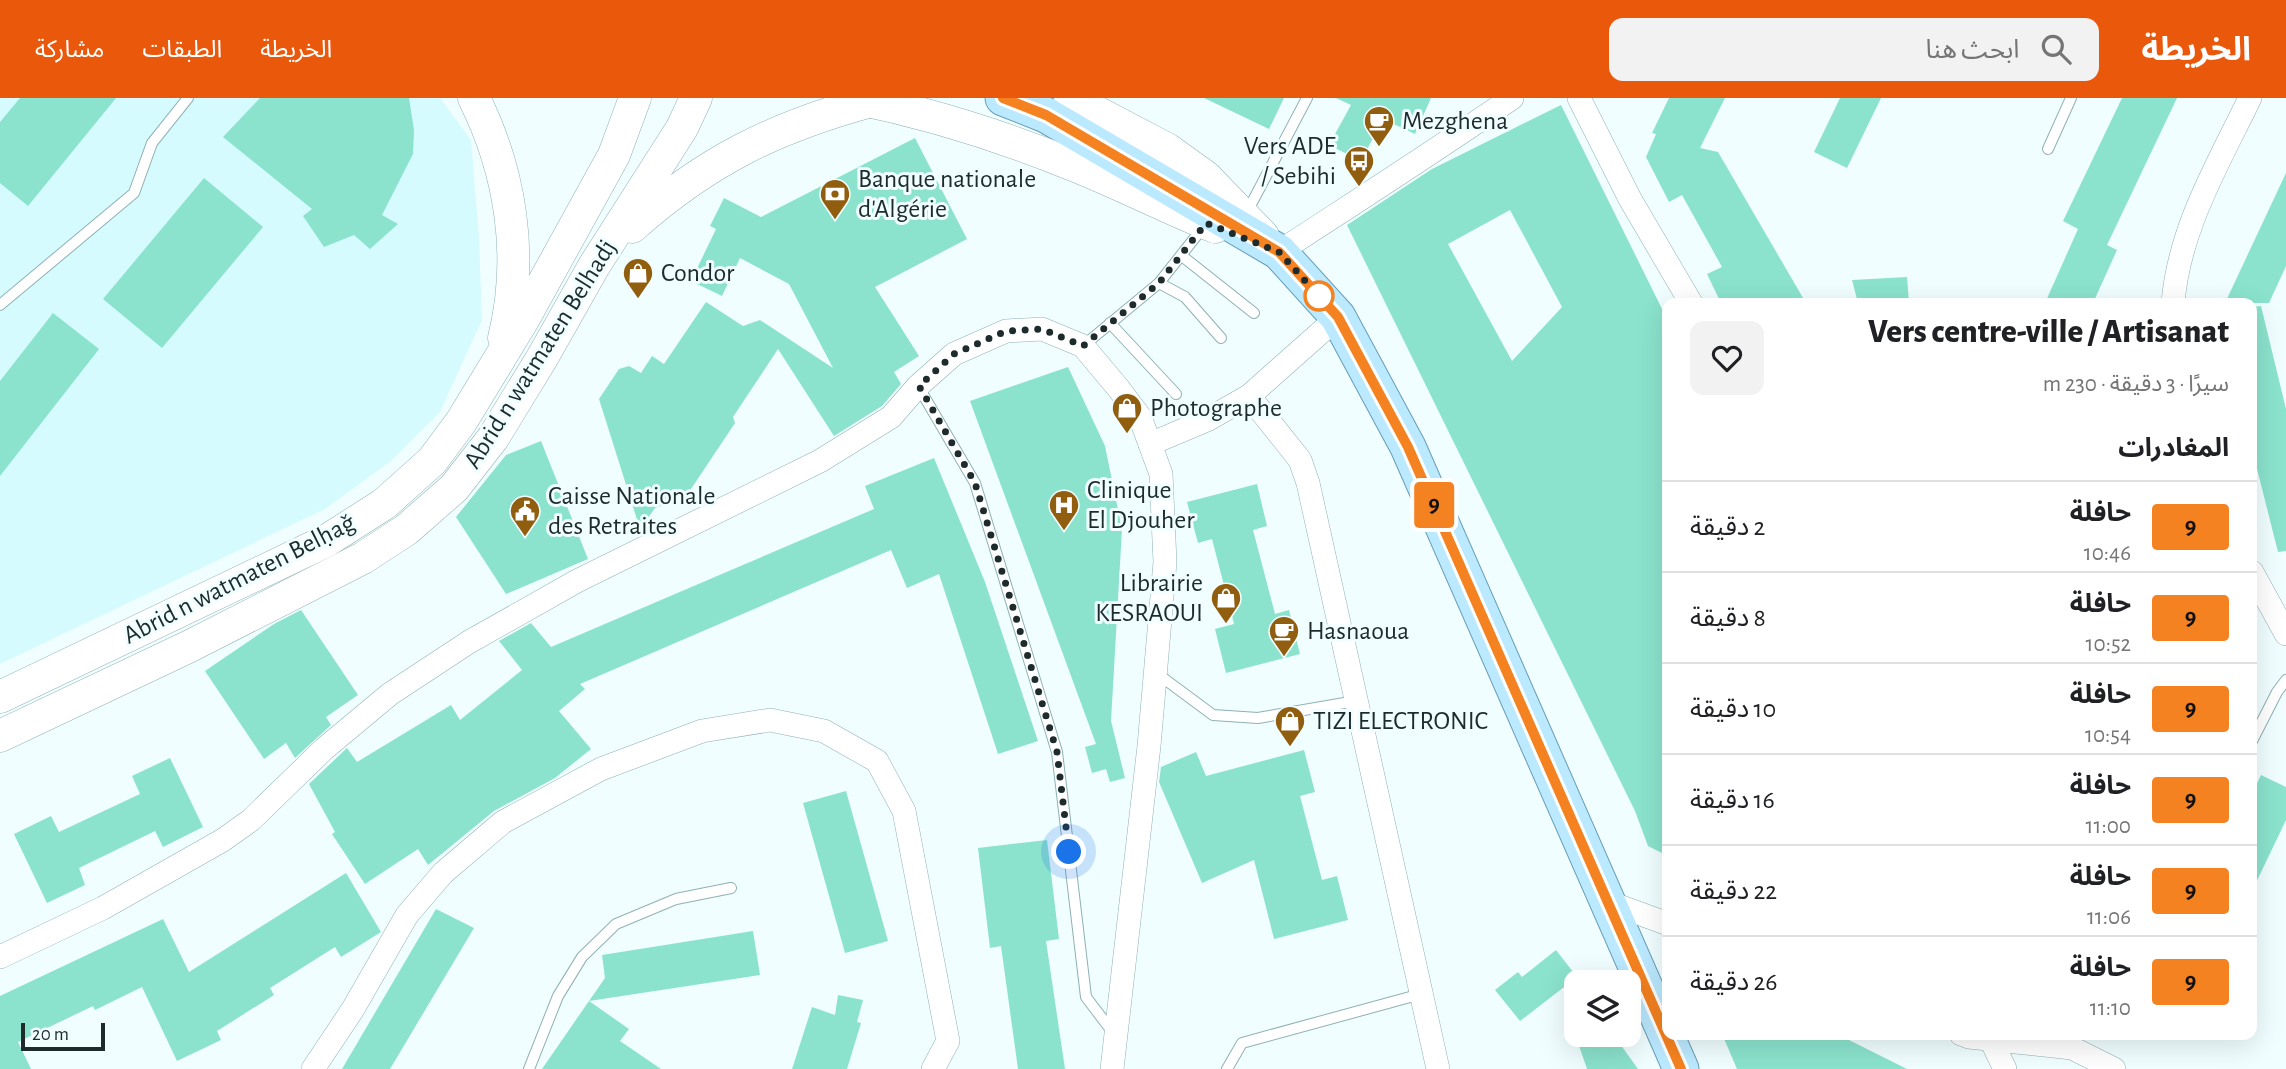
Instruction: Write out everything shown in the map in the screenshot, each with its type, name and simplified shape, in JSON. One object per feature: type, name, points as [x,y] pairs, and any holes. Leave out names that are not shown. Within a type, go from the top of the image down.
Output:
[{"type":"main road","points":[[474,98],[493,141],[506,184],[513,229],[514,274],[509,319],[498,363]]},
{"type":"main road","name":"Abrid n watmaten Belḥaǧ","points":[[0,697],[326,541],[384,504],[432,461],[461,422],[498,363],[603,177],[635,98]]},
{"type":"main road","name":"Abrid n watmaten Belhadj","points":[[0,736],[188,647],[363,558],[406,530],[454,488],[493,438],[594,266],[682,128],[696,98]]},
{"type":"main road","points":[[1003,98],[1046,115],[1279,252]]},
{"type":"main road","points":[[1070,98],[1167,149],[1206,177],[1338,317],[1408,447],[1662,1026]]},
{"type":"main road","points":[[594,266],[626,232],[661,201],[699,174],[740,149],[782,129],[863,100],[978,129],[1279,252]]},
{"type":"main road","points":[[1668,1040],[1681,1069]]},
{"type":"street","points":[[1279,252],[1337,212],[1426,158],[1512,98]]},
{"type":"street","points":[[1579,98],[1630,199],[1688,298]]},
{"type":"street","points":[[2173,298],[2175,279],[2186,236],[2250,98]]},
{"type":"street","points":[[1150,444],[1207,420],[1249,396],[1338,317]]},
{"type":"street","points":[[0,957],[103,908],[223,840],[251,820],[324,749],[390,694],[458,649],[577,580],[820,461],[891,417],[919,386],[954,354],[1006,331],[1042,329],[1083,346],[1140,418],[1161,474],[1165,562],[1149,746],[1112,1069]]},
{"type":"street","points":[[1249,396],[1300,460],[1308,484],[1438,1069]]},
{"type":"street","points":[[2257,581],[2286,634]]},
{"type":"street","points":[[313,1069],[353,1009],[407,915],[443,873],[503,822],[601,769],[702,731],[770,720],[824,731],[877,761],[904,811],[948,1041],[933,1069]]},
{"type":"street","points":[[1608,902],[1662,923]]},
{"type":"street","points":[[1991,1040],[2005,1069]]},
{"type":"street","points":[[1991,1040],[2072,1048],[2114,1069]]},
{"type":"lane","points":[[0,305],[134,193],[152,143],[188,98]]},
{"type":"lane","points":[[1244,216],[1307,98]]},
{"type":"lane","points":[[2049,149],[2071,98]]},
{"type":"lane","points":[[1083,346],[1159,283],[1206,223]]},
{"type":"lane","points":[[1182,256],[1254,313]]},
{"type":"lane","points":[[1159,283],[1185,297],[1221,338]]},
{"type":"lane","points":[[1110,323],[1176,394]]},
{"type":"lane","points":[[919,386],[975,483],[1057,752],[1087,998],[1116,1036]]},
{"type":"lane","points":[[1155,672],[1213,715],[1258,718],[1356,701]]},
{"type":"lane","points":[[2257,731],[2286,680]]},
{"type":"lane","points":[[529,1069],[558,996],[582,957],[616,924],[676,899],[732,888]]},
{"type":"lane","points":[[1227,1069],[1242,1043],[1421,994]]},
{"type":"shaded area","points":[[0,98],[440,98],[471,140],[482,320],[440,412],[391,461],[325,509],[0,664]]},
{"type":"building","points":[[20,98],[116,98],[28,206],[0,183],[0,122]]},
{"type":"building","points":[[260,98],[409,98],[414,130],[413,154],[382,215],[398,224],[370,249],[354,235],[324,247],[303,216],[312,209],[223,137]]},
{"type":"building","points":[[1204,98],[1284,98],[1269,129]]},
{"type":"building","points":[[1336,98],[1431,98],[1415,134],[1383,119],[1361,161],[1329,145],[1351,105]]},
{"type":"building","points":[[1669,98],[1725,98],[1700,148],[1718,152],[1803,298],[1719,298],[1707,274],[1722,267],[1682,195],[1669,202],[1646,157],[1656,134],[1652,133]]},
{"type":"building","points":[[1840,98],[1881,98],[1847,168],[1814,152]]},
{"type":"building","points":[[2122,98],[2177,98],[2107,245],[2117,250],[2095,298],[2047,298],[2078,229],[2063,221]]},
{"type":"building","points":[[1561,105],[1662,309],[1662,853],[1648,846],[1635,811],[1347,225],[1432,169]],"holes":[[[1510,210],[1562,307],[1512,361],[1448,244]]]},
{"type":"building","points":[[915,138],[967,239],[875,287],[919,356],[894,372],[901,384],[882,406],[834,436],[778,349],[733,417],[735,423],[685,498],[655,508],[640,529],[599,399],[619,369],[629,366],[641,373],[652,356],[664,364],[706,302],[743,326],[760,320],[833,368],[789,284],[740,258],[722,296],[691,281],[716,229],[710,226],[724,198],[761,217]]},
{"type":"building","points":[[2286,173],[2286,266],[2269,303],[2257,303],[2257,298],[2227,298]]},
{"type":"building","points":[[204,178],[263,227],[162,348],[103,299]]},
{"type":"building","points":[[1907,277],[1909,298],[1857,298],[1852,280]]},
{"type":"building","points":[[2257,306],[2261,306],[2286,409],[2286,551],[2278,552],[2257,469]]},
{"type":"building","points":[[53,313],[99,349],[0,476],[0,381]]},
{"type":"building","points":[[1068,367],[1105,446],[1122,529],[1111,721],[1125,778],[1110,782],[1106,769],[1092,773],[1085,747],[1096,744],[970,401]]},
{"type":"building","name":"Caisse Nationale des Retraites","points":[[541,441],[588,559],[506,594],[456,517],[506,455]]},
{"type":"building","points":[[934,458],[985,582],[1038,741],[998,754],[939,574],[907,588],[891,550],[580,684],[585,689],[559,711],[591,749],[555,778],[494,811],[428,865],[418,849],[365,884],[332,834],[335,832],[309,784],[347,748],[357,762],[451,705],[460,720],[522,670],[499,641],[531,623],[551,647],[874,509],[865,486]]},
{"type":"building","points":[[1257,484],[1267,526],[1253,530],[1275,614],[1289,610],[1300,654],[1226,673],[1215,629],[1234,624],[1212,539],[1198,543],[1187,502]]},
{"type":"building","points":[[301,610],[358,695],[326,717],[331,725],[295,758],[286,743],[264,759],[205,671],[274,624]]},
{"type":"building","points":[[1304,750],[1315,792],[1300,796],[1322,880],[1337,876],[1348,920],[1274,939],[1254,860],[1202,883],[1159,782],[1161,767],[1196,752],[1206,776]]},
{"type":"building","points":[[170,758],[203,827],[163,847],[155,831],[79,868],[85,885],[47,903],[14,834],[51,816],[59,832],[140,794],[132,776]]},
{"type":"building","points":[[2261,775],[2286,787],[2286,820],[2257,881],[2257,783]]},
{"type":"building","points":[[846,791],[888,941],[845,953],[803,803]]},
{"type":"building","points":[[1047,840],[1059,939],[1046,941],[1065,1069],[1018,1069],[1001,946],[990,948],[978,848]]},
{"type":"building","points":[[346,873],[381,932],[341,957],[335,947],[270,988],[274,995],[217,1031],[221,1040],[177,1061],[142,987],[95,1010],[93,1006],[18,1042],[31,1069],[0,1069],[0,996],[163,919],[189,972]]},
{"type":"building","points":[[436,909],[474,928],[390,1069],[342,1069]]},
{"type":"building","points":[[753,931],[760,975],[589,1001],[605,978],[602,955]]},
{"type":"building","points":[[1556,950],[1572,970],[1564,970],[1564,987],[1520,1021],[1495,990],[1518,972],[1522,977]]},
{"type":"building","points":[[838,995],[863,1000],[857,1022],[861,1023],[847,1069],[792,1069],[812,1007],[835,1015]]},
{"type":"building","points":[[589,1001],[629,1029],[620,1041],[661,1069],[542,1069]]},
{"type":"building","points":[[1725,1040],[1849,1040],[1907,1069],[1737,1069]]},
{"type":"building","points":[[1579,1047],[1622,1047],[1638,1069],[1587,1069]]},
{"type":"bus line","name":"9","points":[[1003,98],[1046,115],[1279,252],[1338,317],[1408,447],[1662,1026]]},
{"type":"bus line","name":"9","points":[[1668,1040],[1681,1069]]},
{"type":"place","name":"Mezghena","points":[[1379,148]]},
{"type":"place","name":"Vers ADE / Sebihi","points":[[1359,188]]},
{"type":"place","name":"Banque nationale d'Algérie","points":[[835,221]]},
{"type":"place","name":"Condor","points":[[638,300]]},
{"type":"place","name":"Photographe","points":[[1127,435]]},
{"type":"place","name":"Clinique El Djouher","points":[[1064,532]]},
{"type":"place","name":"Caisse Nationale des Retraites","points":[[525,538]]},
{"type":"place","name":"Librairie KESRAOUI","points":[[1226,625]]},
{"type":"place","name":"Hasnaoua","points":[[1284,658]]},
{"type":"place","name":"TIZI ELECTRONIC","points":[[1290,748]]},
{"type":"route","points":[[1069,852],[1057,752],[975,483],[919,386],[954,354],[1006,331],[1042,329],[1083,346],[1159,283],[1206,223],[1279,252],[1319,296]]}]
